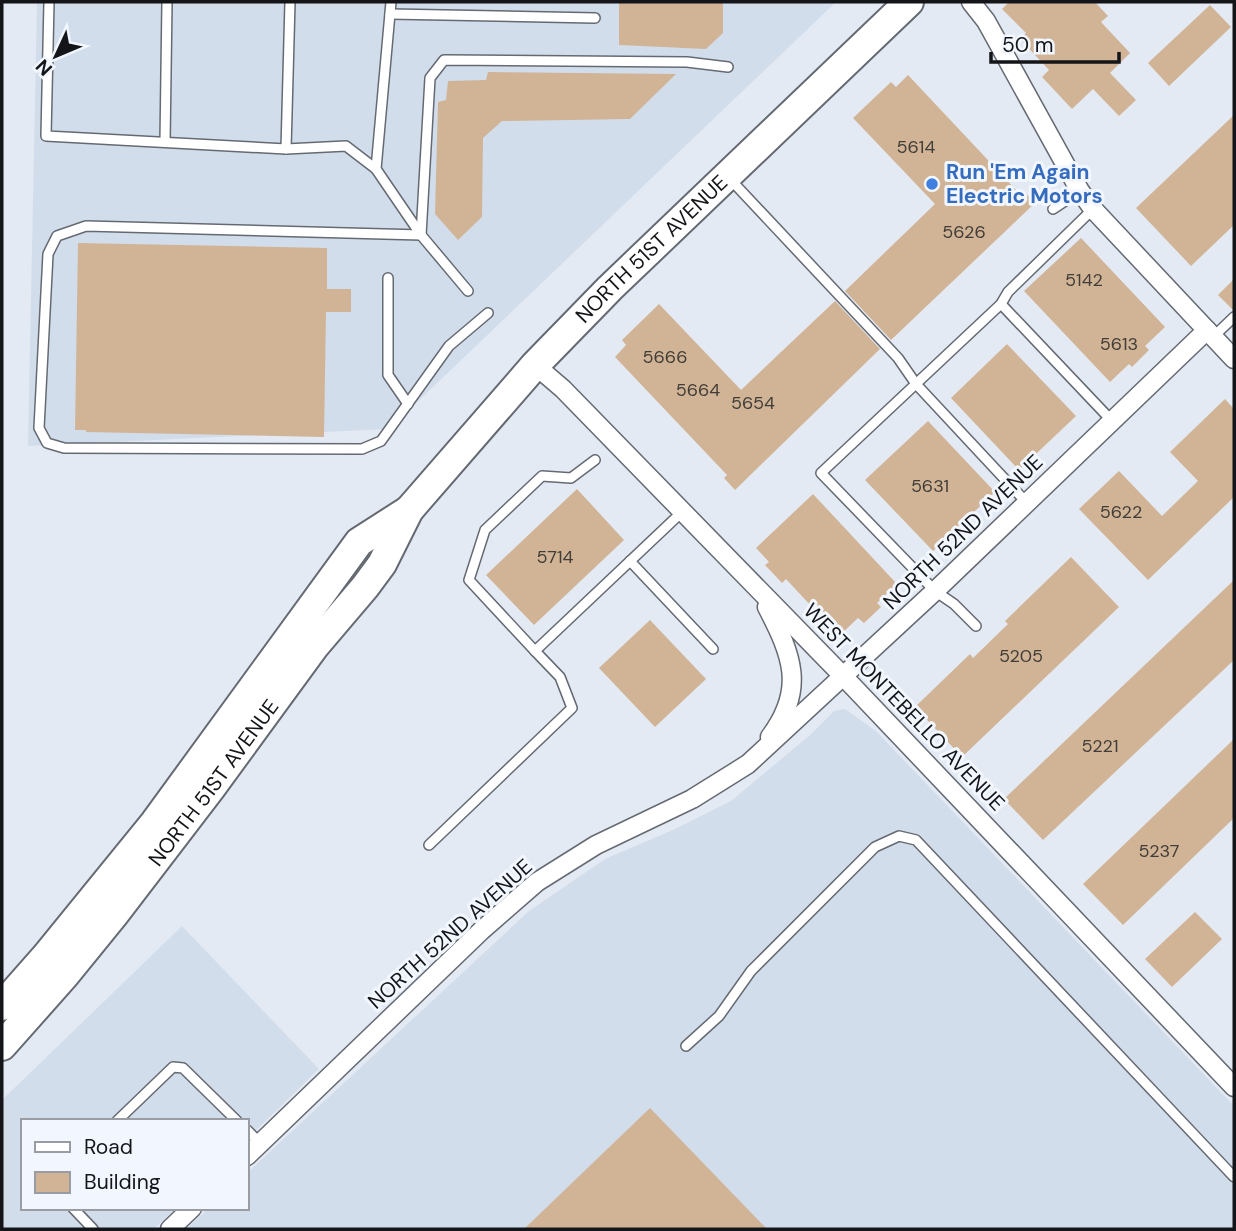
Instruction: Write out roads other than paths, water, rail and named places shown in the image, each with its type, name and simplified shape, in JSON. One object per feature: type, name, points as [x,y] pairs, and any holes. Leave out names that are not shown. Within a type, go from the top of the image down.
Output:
[{"type":"main road","name":"NORTH 51ST AVENUE","points":[[2,1046],[113,916],[314,647],[365,587],[382,564],[408,510],[535,365],[610,288],[909,2]]},
{"type":"main road","name":"NORTH 51ST AVENUE","points":[[2,1006],[155,822],[359,542],[408,510]]},
{"type":"street","points":[[979,5],[1080,191],[1093,209],[1234,359]]},
{"type":"street","name":"NORTH 52ND AVENUE","points":[[253,1150],[482,930],[537,882],[596,845],[691,799],[748,764],[935,591],[1112,421],[1210,334]]},
{"type":"street","name":"WEST MONTEBELLO AVENUE","points":[[535,365],[563,389],[843,676],[1234,1087]]},
{"type":"street","name":"NORTH 52ND AVENUE","points":[[748,764],[779,725],[789,697],[793,670],[781,634],[758,590]]},
{"type":"street","points":[[170,1229],[190,1210]]},
{"type":"lane","points":[[49,2],[46,136],[286,149],[346,146],[376,169],[421,235],[468,291]]},
{"type":"lane","points":[[164,142],[167,2]]},
{"type":"lane","points":[[286,149],[290,2]]},
{"type":"lane","points":[[376,169],[391,2]]},
{"type":"lane","points":[[390,14],[595,18]]},
{"type":"lane","points":[[421,235],[430,78],[444,60],[687,62],[728,67]]},
{"type":"lane","points":[[728,176],[898,358],[916,384],[1027,503]]},
{"type":"lane","points":[[1053,209],[1080,191]]},
{"type":"lane","points":[[976,626],[954,604],[935,591],[821,473],[1001,304],[1008,292],[1093,209]]},
{"type":"lane","points":[[421,235],[86,226],[57,236],[48,254],[39,428],[47,443],[64,448],[362,449],[381,441],[449,345],[488,313]]},
{"type":"lane","points":[[388,278],[388,375],[408,404]]},
{"type":"lane","points":[[1001,304],[1112,421]]},
{"type":"lane","points":[[1210,334],[1234,317]]},
{"type":"lane","points":[[429,845],[572,708],[559,677],[469,580],[485,530],[542,476],[571,478],[595,460]]},
{"type":"lane","points":[[535,651],[682,512]]},
{"type":"lane","points":[[630,561],[713,649]]},
{"type":"lane","points":[[686,1046],[719,1016],[751,971],[875,847],[899,836],[916,840],[1234,1177]]},
{"type":"lane","points":[[119,1119],[173,1067],[183,1068],[235,1119]]},
{"type":"lane","points":[[75,1210],[93,1229]]},
{"type":"place","name":"Run 'Em Again Electric Motors","points":[[932,184]]}]
